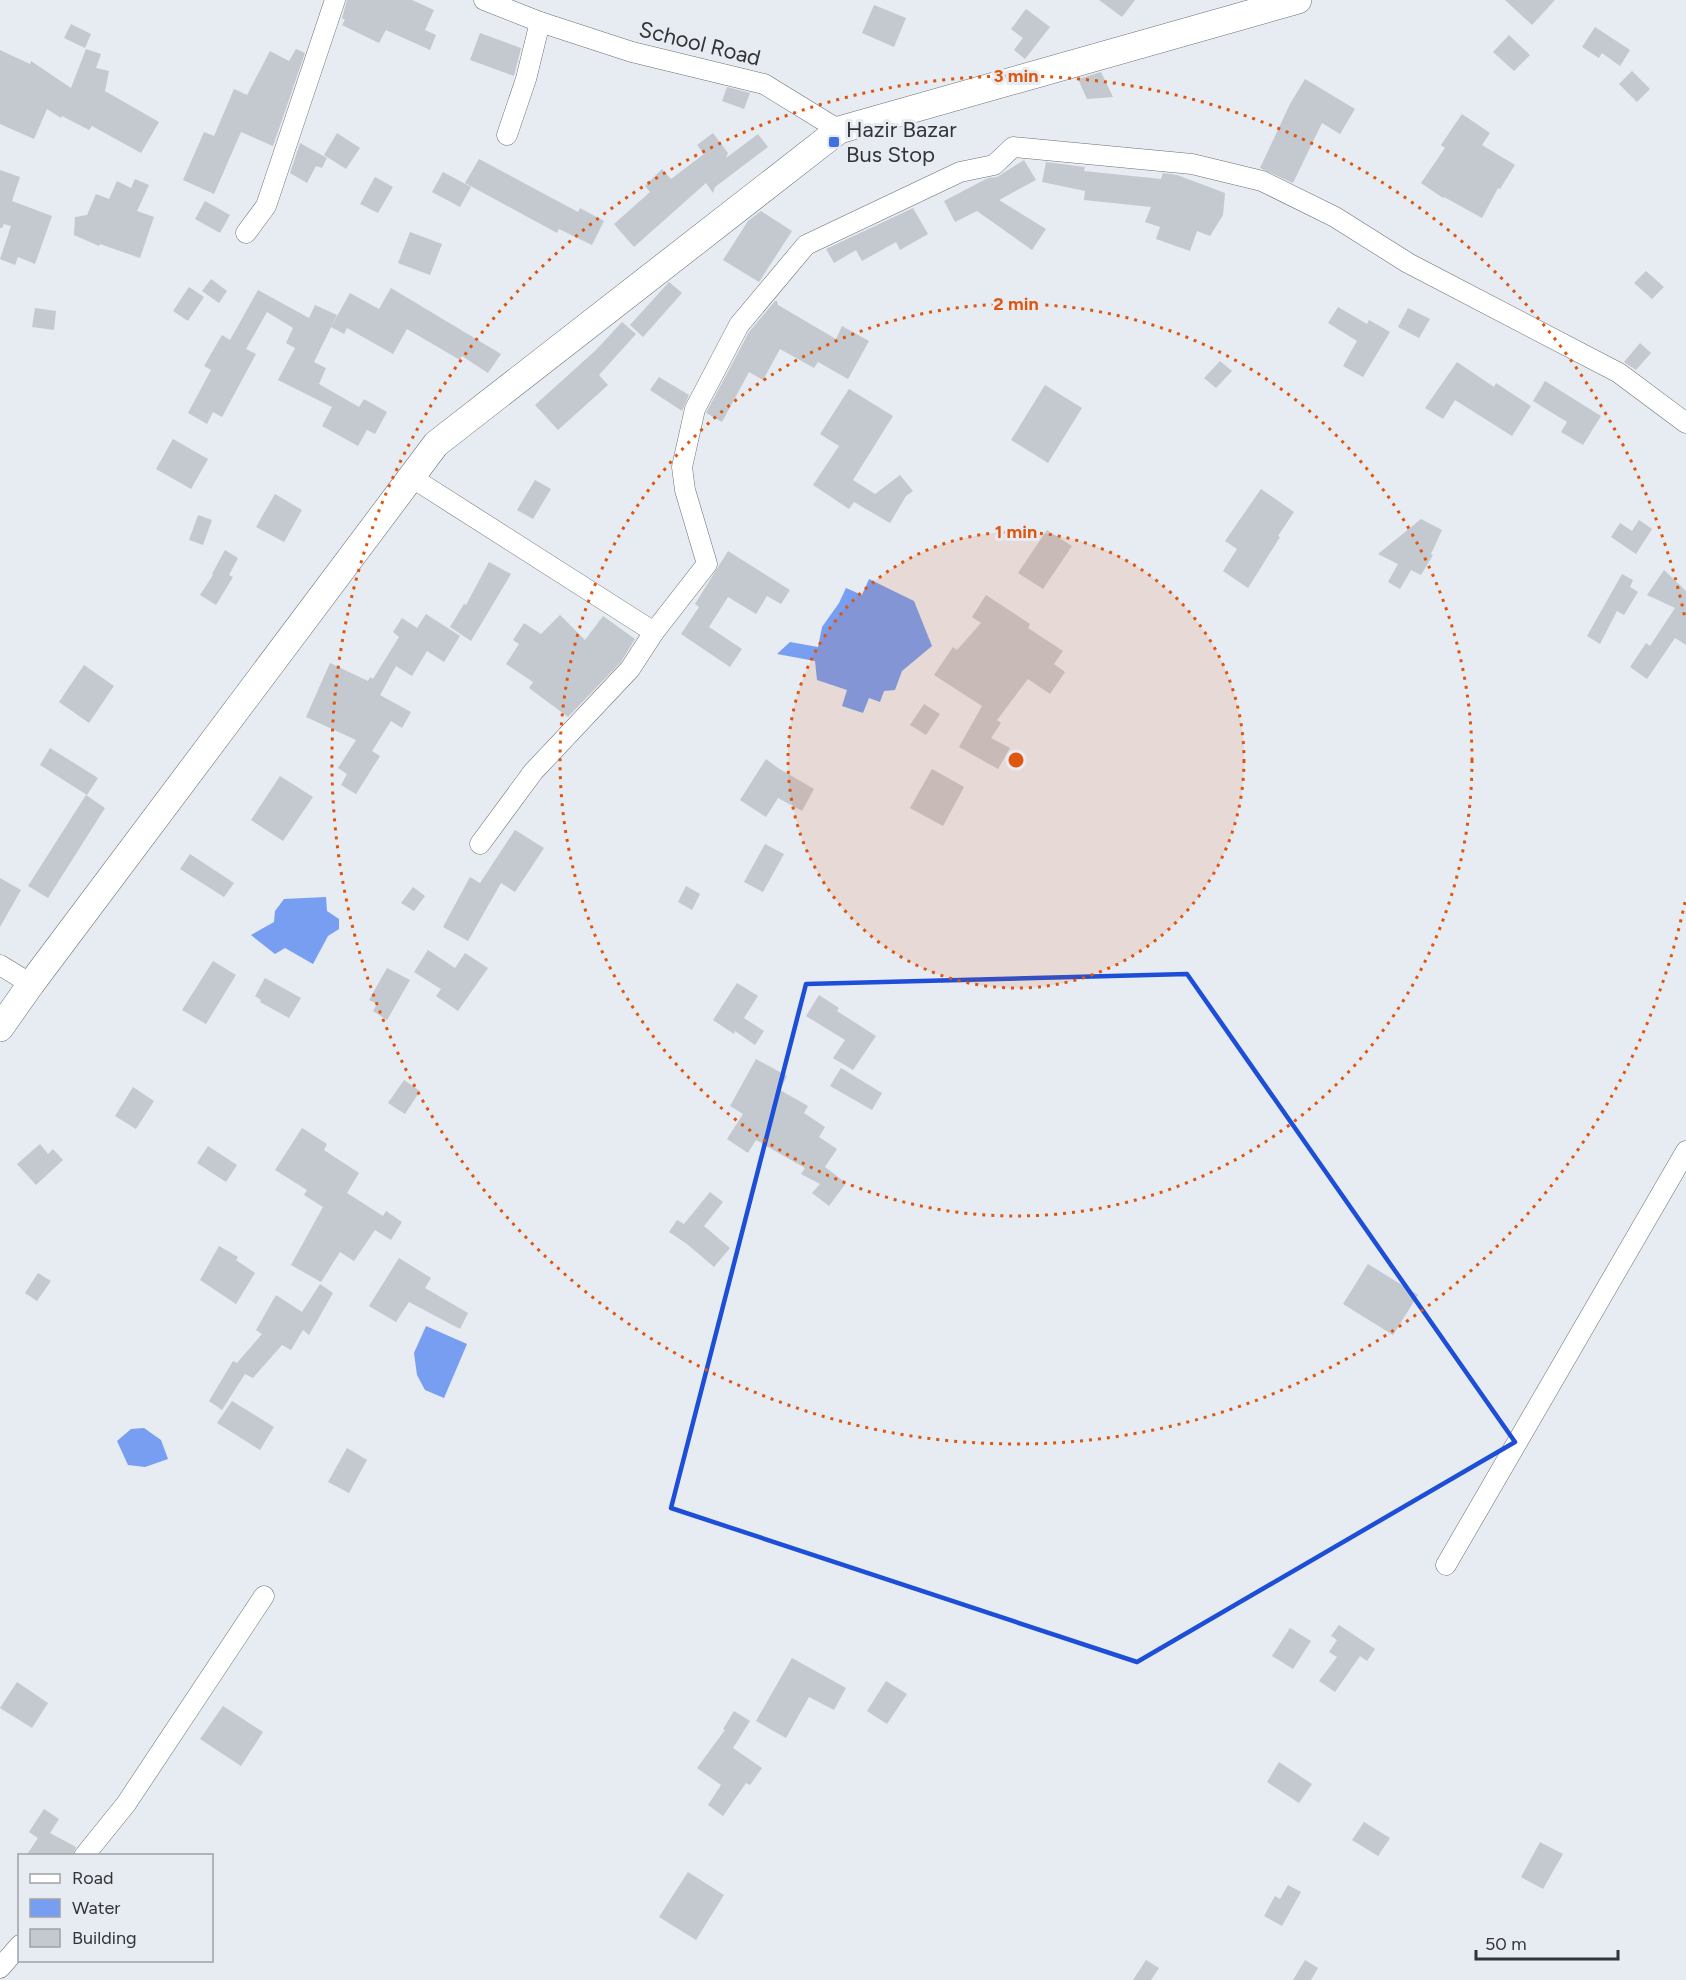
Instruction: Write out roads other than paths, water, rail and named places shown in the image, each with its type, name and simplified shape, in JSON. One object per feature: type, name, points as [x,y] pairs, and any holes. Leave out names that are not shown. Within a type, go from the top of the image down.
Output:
[{"type":"main road","points":[[0,1028],[436,444],[839,130],[1298,0]]},
{"type":"street","points":[[246,233],[266,206],[335,0]]},
{"type":"street","name":"School Road","points":[[484,0],[540,22],[632,52],[764,84],[839,130]]},
{"type":"street","points":[[507,135],[526,79],[540,22]]},
{"type":"street","points":[[480,844],[533,772],[630,669],[654,632],[707,564],[685,490],[682,467],[695,409],[739,325],[806,245],[960,172],[994,165],[1013,147],[1192,164],[1262,181],[1335,218],[1408,263],[1619,373],[1686,423]]},
{"type":"street","points":[[411,477],[654,632]]},
{"type":"street","points":[[0,965],[31,984]]},
{"type":"street","points":[[1446,1565],[1686,1151]]},
{"type":"street","points":[[86,1854],[126,1804],[264,1596]]},
{"type":"street","points":[[0,1968],[18,1947]]},
{"type":"water","points":[[869,579],[914,601],[932,646],[902,671],[895,690],[884,691],[880,702],[869,698],[863,713],[842,706],[847,690],[817,680],[815,661],[777,654],[790,642],[818,647],[822,627],[839,603],[846,588],[862,595]]},
{"type":"water","points":[[326,897],[327,911],[339,919],[339,929],[328,936],[313,964],[285,948],[275,954],[251,935],[274,922],[275,911],[284,899]]},
{"type":"water","points":[[426,1326],[467,1344],[444,1398],[425,1390],[417,1375],[414,1353]]},
{"type":"water","points":[[144,1428],[161,1440],[168,1459],[145,1467],[128,1465],[117,1441],[131,1429]]},
{"type":"place","name":"Hazir Bazar Bus Stop","points":[[834,142]]}]
